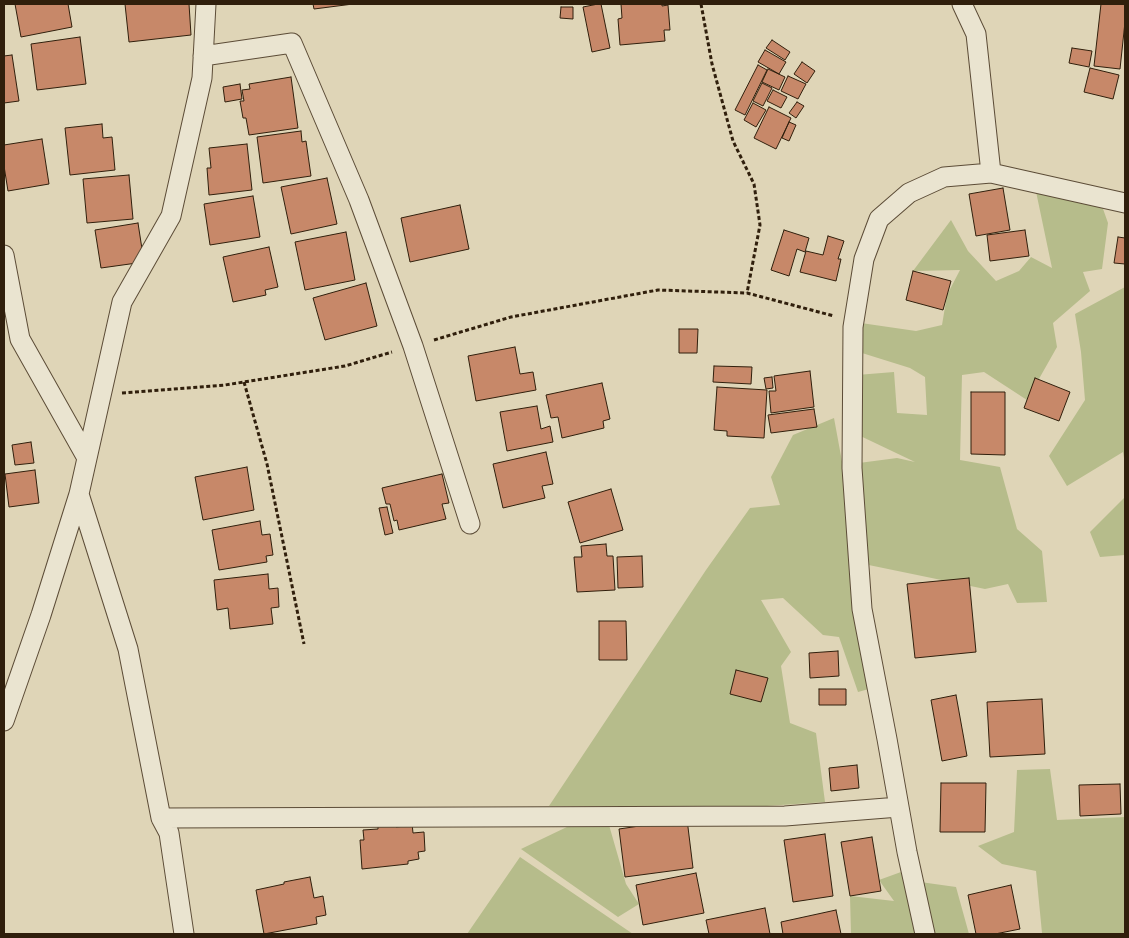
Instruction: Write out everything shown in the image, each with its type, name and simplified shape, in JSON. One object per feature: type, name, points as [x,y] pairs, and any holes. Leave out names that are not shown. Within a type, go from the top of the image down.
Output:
[{"type":"street","points":[[4,721],[41,615],[79,494],[122,302],[171,216],[202,78],[206,4]]},
{"type":"street","points":[[962,4],[976,34],[991,173]]},
{"type":"street","points":[[203,56],[292,43],[359,200],[413,346],[470,524]]},
{"type":"street","points":[[925,934],[907,852],[862,609],[852,468],[854,322],[864,258],[880,219],[909,193],[944,178],[991,173],[1125,203]]},
{"type":"street","points":[[4,255],[20,339],[87,458]]},
{"type":"street","points":[[79,494],[128,649],[161,818],[169,834],[184,934]]},
{"type":"street","points":[[161,818],[785,816],[899,807]]},
{"type":"path","points":[[701,4],[712,64],[730,133],[754,184],[760,225],[747,293]]},
{"type":"path","points":[[101,395],[225,385],[345,366],[511,317],[658,290],[747,293],[854,322]]},
{"type":"path","points":[[244,382],[267,464],[304,644]]},
{"type":"green space","points":[[1034,182],[1102,206],[1108,223],[1102,269],[1083,272],[1090,291],[1053,323],[1057,347],[1027,400],[984,372],[962,375],[960,460],[1000,467],[1017,529],[1042,551],[1047,602],[1017,603],[1008,584],[985,589],[859,563],[859,463],[897,458],[915,462],[852,432],[857,375],[894,372],[897,413],[927,415],[925,377],[910,368],[862,353],[854,322],[916,331],[942,325],[947,295],[960,270],[913,271],[951,220],[968,251],[996,281],[1019,271],[1031,257],[1052,268]]},
{"type":"green space","points":[[1125,287],[1125,465],[1123,452],[1067,486],[1049,456],[1085,400],[1081,352],[1075,314]]},
{"type":"green space","points":[[834,418],[883,685],[858,692],[839,637],[823,635],[783,598],[761,600],[791,652],[781,666],[790,723],[816,733],[825,802],[752,807],[549,806],[706,570],[750,508],[780,505],[771,477],[793,435]]},
{"type":"green space","points":[[1125,497],[1125,555],[1100,557],[1090,532]]},
{"type":"green space","points":[[1050,769],[1057,820],[1125,817],[1125,934],[1038,934],[1042,933],[1036,871],[1002,864],[978,846],[1014,832],[1017,770]]},
{"type":"green space","points":[[609,825],[626,884],[639,904],[618,917],[521,849],[569,826]]},
{"type":"green space","points":[[520,857],[633,934],[467,934]]},
{"type":"green space","points":[[901,872],[916,896],[913,881],[956,887],[969,934],[851,934],[850,896],[894,901],[879,880]]},
{"type":"building","points":[[15,4],[68,4],[72,27],[21,37]]},
{"type":"building","points":[[125,4],[189,4],[191,35],[129,42]]},
{"type":"building","points":[[313,4],[353,4],[314,9]]},
{"type":"building","points":[[601,4],[610,48],[592,52],[583,7]]},
{"type":"building","points":[[621,4],[668,5],[670,30],[664,30],[665,41],[620,45],[618,19],[622,18]]},
{"type":"building","points":[[1101,4],[1125,4],[1120,69],[1094,66]]},
{"type":"building","points":[[561,7],[573,7],[573,19],[560,18]]},
{"type":"building","points":[[80,37],[86,84],[37,90],[31,44]]},
{"type":"building","points":[[772,40],[790,52],[785,60],[766,48]]},
{"type":"building","points":[[1072,48],[1092,51],[1089,67],[1069,63]]},
{"type":"building","points":[[765,50],[786,62],[779,74],[758,62]]},
{"type":"building","points":[[12,55],[19,101],[4,103],[4,56]]},
{"type":"building","points":[[802,62],[815,71],[807,83],[794,74]]},
{"type":"building","points":[[758,65],[767,70],[745,115],[735,110]]},
{"type":"building","points":[[1090,68],[1119,75],[1113,99],[1084,92]]},
{"type":"building","points":[[768,69],[785,77],[779,90],[762,82]]},
{"type":"building","points":[[788,76],[806,84],[798,99],[781,91]]},
{"type":"building","points":[[291,77],[298,128],[249,135],[240,101],[244,101],[242,90],[250,89],[249,84]]},
{"type":"building","points":[[762,83],[772,88],[763,106],[753,101]]},
{"type":"building","points":[[240,84],[242,99],[225,102],[223,87]]},
{"type":"building","points":[[773,90],[787,97],[781,108],[767,101]]},
{"type":"building","points":[[797,102],[804,106],[796,118],[789,113]]},
{"type":"building","points":[[753,103],[766,110],[756,127],[744,120]]},
{"type":"building","points":[[769,107],[791,118],[776,149],[754,138]]},
{"type":"building","points":[[789,122],[796,125],[789,141],[782,138]]},
{"type":"building","points":[[102,124],[103,138],[112,137],[115,170],[70,175],[65,128]]},
{"type":"building","points":[[301,131],[302,142],[306,141],[311,176],[263,183],[257,137]]},
{"type":"building","points":[[42,139],[49,184],[8,191],[4,166],[4,145]]},
{"type":"building","points":[[247,144],[252,190],[209,195],[207,168],[211,168],[209,148]]},
{"type":"building","points":[[129,175],[133,219],[87,223],[83,179]]},
{"type":"building","points":[[327,178],[337,224],[291,234],[281,187]]},
{"type":"building","points":[[1003,188],[1010,230],[976,236],[969,194]]},
{"type":"building","points":[[253,196],[260,237],[210,245],[204,204]]},
{"type":"building","points":[[460,205],[469,249],[410,262],[401,218]]},
{"type":"building","points":[[138,223],[144,262],[101,268],[95,230]]},
{"type":"building","points":[[784,230],[809,238],[805,252],[797,249],[789,276],[771,270]]},
{"type":"building","points":[[1025,230],[1029,256],[990,261],[987,235]]},
{"type":"building","points":[[346,232],[355,280],[305,290],[295,242]]},
{"type":"building","points":[[828,236],[844,241],[838,259],[841,259],[836,281],[800,272],[806,251],[823,255]]},
{"type":"building","points":[[1118,237],[1125,238],[1125,264],[1114,263]]},
{"type":"building","points":[[269,247],[278,287],[265,290],[266,295],[233,302],[223,257]]},
{"type":"building","points":[[913,271],[951,281],[943,310],[906,300]]},
{"type":"building","points":[[366,283],[377,326],[325,340],[313,298]]},
{"type":"building","points":[[679,329],[698,329],[697,353],[679,353]]},
{"type":"building","points":[[515,347],[520,374],[533,372],[536,390],[476,401],[468,356]]},
{"type":"building","points":[[714,366],[752,367],[751,384],[713,382]]},
{"type":"building","points":[[810,371],[814,407],[771,413],[769,391],[776,391],[774,376]]},
{"type":"building","points":[[772,377],[773,388],[766,389],[764,378]]},
{"type":"building","points":[[1035,378],[1070,392],[1059,421],[1024,408]]},
{"type":"building","points":[[602,383],[610,419],[603,421],[604,428],[562,438],[558,417],[551,418],[546,395]]},
{"type":"building","points":[[717,387],[767,390],[764,438],[727,436],[727,431],[714,430]]},
{"type":"building","points":[[971,392],[1005,392],[1005,455],[971,454]]},
{"type":"building","points":[[537,406],[541,429],[550,426],[553,442],[507,451],[500,412]]},
{"type":"building","points":[[814,409],[817,427],[771,433],[768,415]]},
{"type":"building","points":[[31,442],[34,463],[15,465],[12,445]]},
{"type":"building","points":[[546,452],[553,484],[542,486],[545,498],[503,508],[493,464]]},
{"type":"building","points":[[247,467],[254,510],[203,520],[195,477]]},
{"type":"building","points":[[35,470],[39,503],[9,507],[5,474]]},
{"type":"building","points":[[442,474],[449,503],[442,504],[446,519],[399,530],[397,520],[394,521],[390,504],[386,504],[382,488]]},
{"type":"building","points":[[611,489],[623,530],[580,543],[568,502]]},
{"type":"building","points":[[387,507],[393,533],[385,535],[379,508]]},
{"type":"building","points":[[260,521],[262,535],[270,534],[273,555],[266,556],[267,562],[219,570],[212,530]]},
{"type":"building","points":[[606,544],[607,556],[613,556],[615,590],[577,592],[574,557],[582,557],[581,546]]},
{"type":"building","points":[[642,556],[643,587],[618,588],[617,557]]},
{"type":"building","points":[[268,574],[269,589],[278,588],[279,607],[271,608],[273,624],[230,629],[228,608],[217,610],[214,580]]},
{"type":"building","points":[[969,578],[976,652],[915,658],[907,584]]},
{"type":"building","points":[[599,621],[626,621],[627,660],[599,660]]},
{"type":"building","points":[[838,651],[839,676],[810,678],[809,653]]},
{"type":"building","points":[[736,670],[768,678],[761,702],[730,694]]},
{"type":"building","points":[[819,689],[846,689],[846,705],[819,705]]},
{"type":"building","points":[[956,695],[967,756],[942,761],[931,700]]},
{"type":"building","points":[[1042,699],[1045,754],[990,757],[987,702]]},
{"type":"building","points":[[857,765],[859,788],[831,791],[829,768]]},
{"type":"building","points":[[941,783],[986,783],[985,832],[940,832]]},
{"type":"building","points":[[1120,784],[1121,814],[1080,816],[1079,785]]},
{"type":"building","points":[[687,819],[693,868],[625,877],[619,829]]},
{"type":"building","points":[[412,823],[413,833],[424,832],[425,851],[418,852],[419,859],[408,861],[408,864],[362,869],[360,840],[364,840],[363,830],[378,829],[378,826],[396,824],[396,827],[405,826]]},
{"type":"building","points":[[825,834],[833,896],[793,902],[784,840]]},
{"type":"building","points":[[872,837],[881,891],[850,896],[841,842]]},
{"type":"building","points":[[696,873],[704,913],[643,925],[636,885]]},
{"type":"building","points":[[310,877],[314,898],[323,896],[326,915],[316,917],[317,924],[264,934],[256,890]]},
{"type":"building","points":[[1011,885],[1020,929],[995,934],[976,934],[968,895]]},
{"type":"building","points":[[765,908],[770,934],[709,934],[706,920]]},
{"type":"building","points":[[836,910],[841,934],[783,934],[781,922]]}]
